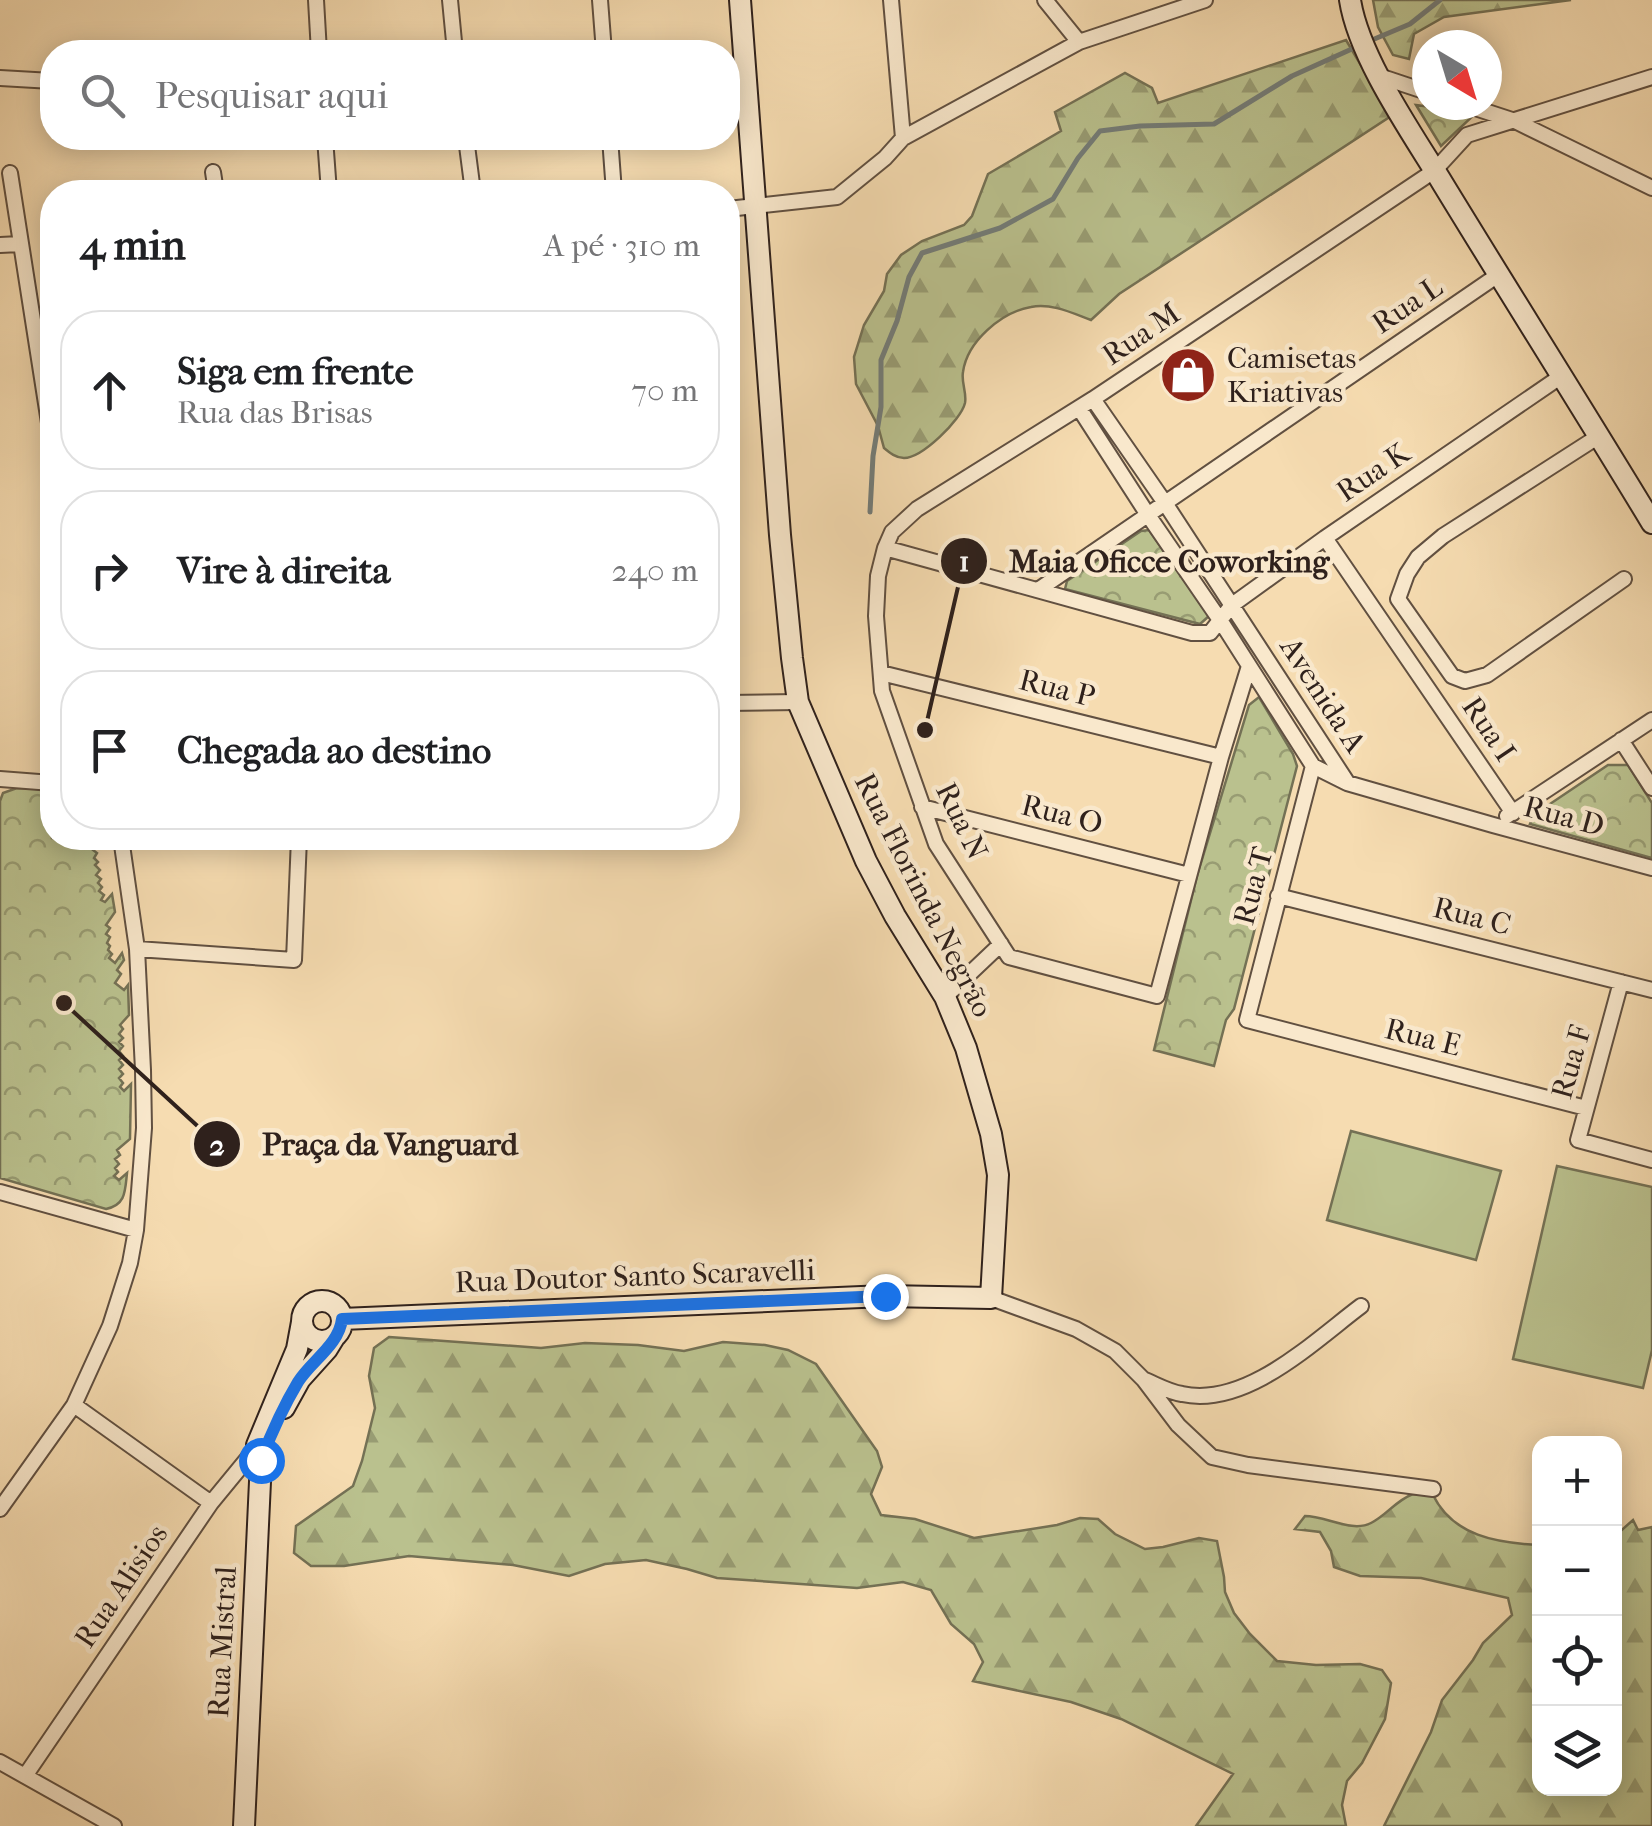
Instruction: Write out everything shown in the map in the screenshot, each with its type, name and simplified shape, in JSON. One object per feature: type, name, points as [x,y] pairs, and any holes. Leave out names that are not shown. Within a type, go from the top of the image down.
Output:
[{"type":"street","points":[[316,0],[318,40]]},
{"type":"street","points":[[450,0],[454,40]]},
{"type":"street","points":[[600,0],[603,40]]},
{"type":"street","name":"Rua Florinda Negrão","points":[[740,0],[782,552],[798,702],[866,862],[945,996],[966,1048],[998,1176],[991,1298]]},
{"type":"street","points":[[892,0],[903,138]]},
{"type":"street","points":[[1045,0],[1079,42]]},
{"type":"street","points":[[740,208],[837,196],[885,158],[903,138],[1079,42],[1205,0]]},
{"type":"street","points":[[1350,0],[1360,38],[1378,76],[1652,524]]},
{"type":"street","points":[[1378,76],[1412,87]]},
{"type":"street","name":"Rua M","points":[[885,548],[892,532],[917,509],[1094,399],[1434,170],[1468,136],[1652,77]]},
{"type":"street","points":[[0,78],[40,80]]},
{"type":"street","points":[[1502,117],[1652,188]]},
{"type":"street","points":[[326,150],[327,180]]},
{"type":"street","points":[[468,150],[471,180]]},
{"type":"street","points":[[611,150],[613,180]]},
{"type":"street","points":[[212,172],[214,180]]},
{"type":"street","points":[[10,173],[40,365]]},
{"type":"street","points":[[0,245],[20,244]]},
{"type":"street","name":"Rua L","points":[[1038,590],[1498,275]]},
{"type":"street","name":"Rua K","points":[[1220,620],[1232,606],[1325,538],[1563,375]]},
{"type":"street","name":"Avenida A","points":[[1094,399],[1347,783]]},
{"type":"street","name":"Avenida A","points":[[1079,408],[1313,766],[1347,783]]},
{"type":"street","points":[[1599,436],[1443,536],[1418,557],[1398,599],[1452,676],[1464,681],[1487,674],[1624,579]]},
{"type":"street","name":"Rua I","points":[[1325,538],[1513,813]]},
{"type":"street","points":[[885,548],[1192,634],[1210,633],[1220,620]]},
{"type":"street","name":"Rua N","points":[[885,548],[878,576],[876,616],[882,691],[936,844],[1001,944]]},
{"type":"street","points":[[945,996],[1001,944],[1009,956],[1157,996],[1248,666]]},
{"type":"street","name":"Rua P","points":[[880,673],[1221,757]]},
{"type":"street","points":[[740,703],[798,702]]},
{"type":"street","points":[[1492,825],[1652,720]]},
{"type":"street","points":[[1622,740],[1652,788]]},
{"type":"street","name":"Rua T","points":[[1247,1020],[1313,766]]},
{"type":"street","points":[[0,779],[40,782]]},
{"type":"street","name":"Rua D","points":[[1347,783],[1652,868]]},
{"type":"street","name":"Rua O","points":[[922,806],[1189,875]]},
{"type":"street","points":[[0,1509],[74,1404],[110,1326],[130,1263],[144,1128],[137,949],[124,850]]},
{"type":"street","points":[[137,949],[294,960],[299,850]]},
{"type":"street","name":"Rua C","points":[[1278,896],[1652,990]]},
{"type":"street","name":"Rua F","points":[[1622,982],[1578,1140],[1652,1160]]},
{"type":"street","name":"Rua E","points":[[1247,1020],[1586,1108]]},
{"type":"street","points":[[0,1192],[136,1230]]},
{"type":"street","name":"Rua Doutor Santo Scaravelli","points":[[338,1328],[885,1296],[991,1298]]},
{"type":"street","points":[[991,1298],[1076,1329],[1115,1351],[1144,1380],[1178,1425],[1212,1457],[1433,1488]]},
{"type":"street","points":[[318,1301],[331,1303],[337,1307],[338,1328],[327,1349],[300,1379],[263,1446],[298,1349],[307,1308],[318,1301]]},
{"type":"street","points":[[1144,1380],[1183,1395],[1222,1394],[1267,1376],[1361,1306]]},
{"type":"street","points":[[302,1322],[307,1333],[317,1340],[329,1340],[338,1328]]},
{"type":"street","points":[[74,1404],[211,1504]]},
{"type":"street","name":"Rua Alisios","points":[[24,1776],[211,1504],[263,1446]]},
{"type":"street","name":"Rua Mistral","points":[[244,1826],[263,1446]]},
{"type":"street","points":[[0,1762],[114,1826]]},
{"type":"green space","points":[[1373,0],[1571,0],[1444,17],[1421,30],[1412,30],[1409,59],[1393,55],[1378,27]]},
{"type":"green space","points":[[1346,40],[1391,116],[1119,294],[1091,320],[1062,309],[1039,306],[1020,310],[997,322],[978,340],[966,361],[965,403],[949,428],[912,456],[898,457],[884,448],[878,426],[856,384],[854,357],[864,325],[884,291],[887,274],[901,255],[922,241],[964,225],[972,216],[988,174],[1061,131],[1055,112],[1125,73],[1152,88],[1158,103]]},
{"type":"green space","points":[[1425,120],[1469,120],[1441,146]]},
{"type":"green space","points":[[1149,530],[1209,616],[1200,624],[1065,589],[1067,581],[1141,531]]},
{"type":"green space","points":[[1259,697],[1297,766],[1234,1009],[1226,1020],[1214,1066],[1154,1050],[1197,876],[1249,705]]},
{"type":"green space","points":[[1608,765],[1628,765],[1652,803],[1652,858],[1530,824],[1535,814]]},
{"type":"green space","points":[[17,788],[40,789],[40,850],[93,850],[97,853],[95,865],[100,870],[96,875],[101,879],[99,891],[104,895],[101,900],[105,902],[112,894],[115,912],[106,925],[110,928],[106,934],[110,937],[109,958],[115,963],[122,953],[124,960],[117,970],[121,974],[115,983],[124,990],[128,985],[129,1015],[120,1025],[123,1029],[119,1034],[123,1038],[119,1051],[123,1056],[119,1060],[123,1065],[119,1069],[123,1074],[119,1078],[124,1091],[131,1084],[130,1139],[117,1150],[120,1155],[115,1159],[119,1164],[114,1176],[119,1180],[127,1173],[123,1196],[106,1209],[0,1178],[3,793]]},
{"type":"green space","points":[[1351,1131],[1501,1171],[1476,1260],[1327,1220]]},
{"type":"green space","points":[[1557,1166],[1652,1187],[1652,1350],[1643,1388],[1513,1359]]},
{"type":"green space","points":[[389,1337],[541,1348],[585,1343],[684,1351],[723,1342],[788,1350],[816,1364],[877,1451],[882,1467],[871,1494],[881,1515],[915,1519],[974,1538],[1080,1518],[1098,1519],[1115,1534],[1145,1549],[1199,1538],[1217,1541],[1225,1592],[1234,1613],[1277,1661],[1360,1664],[1382,1670],[1391,1683],[1385,1719],[1362,1763],[1347,1781],[1342,1805],[1346,1826],[1196,1826],[1233,1774],[1121,1719],[1071,1702],[973,1681],[983,1662],[974,1644],[951,1624],[931,1590],[903,1582],[857,1588],[717,1578],[646,1560],[605,1564],[569,1576],[513,1565],[409,1556],[344,1566],[311,1566],[294,1553],[296,1526],[353,1486],[375,1408],[369,1376],[374,1348]]},
{"type":"green space","points":[[1413,1494],[1433,1495],[1452,1520],[1478,1535],[1532,1544],[1532,1796],[1622,1796],[1622,1530],[1633,1520],[1638,1530],[1652,1527],[1652,1826],[1384,1826],[1431,1732],[1442,1700],[1483,1643],[1512,1615],[1508,1598],[1421,1578],[1360,1576],[1334,1567],[1331,1551],[1320,1532],[1295,1529],[1305,1516],[1364,1526]]},
{"type":"waterway","points":[[1372,40],[1410,24],[1440,0]]},
{"type":"waterway","points":[[870,512],[881,407],[881,360],[909,277],[922,253],[1000,228],[1053,199],[1100,131],[1214,124],[1292,76],[1354,48]]},
{"type":"place","name":"Camisetas Kriativas","points":[[1188,375]]},
{"type":"place","name":"Maia Oficce Coworking","points":[[925,730]]},
{"type":"place","name":"Praça da Vanguard","points":[[64,1003]]},
{"type":"route","points":[[261,1460],[300,1379],[339,1332],[342,1319],[885,1296]]}]
